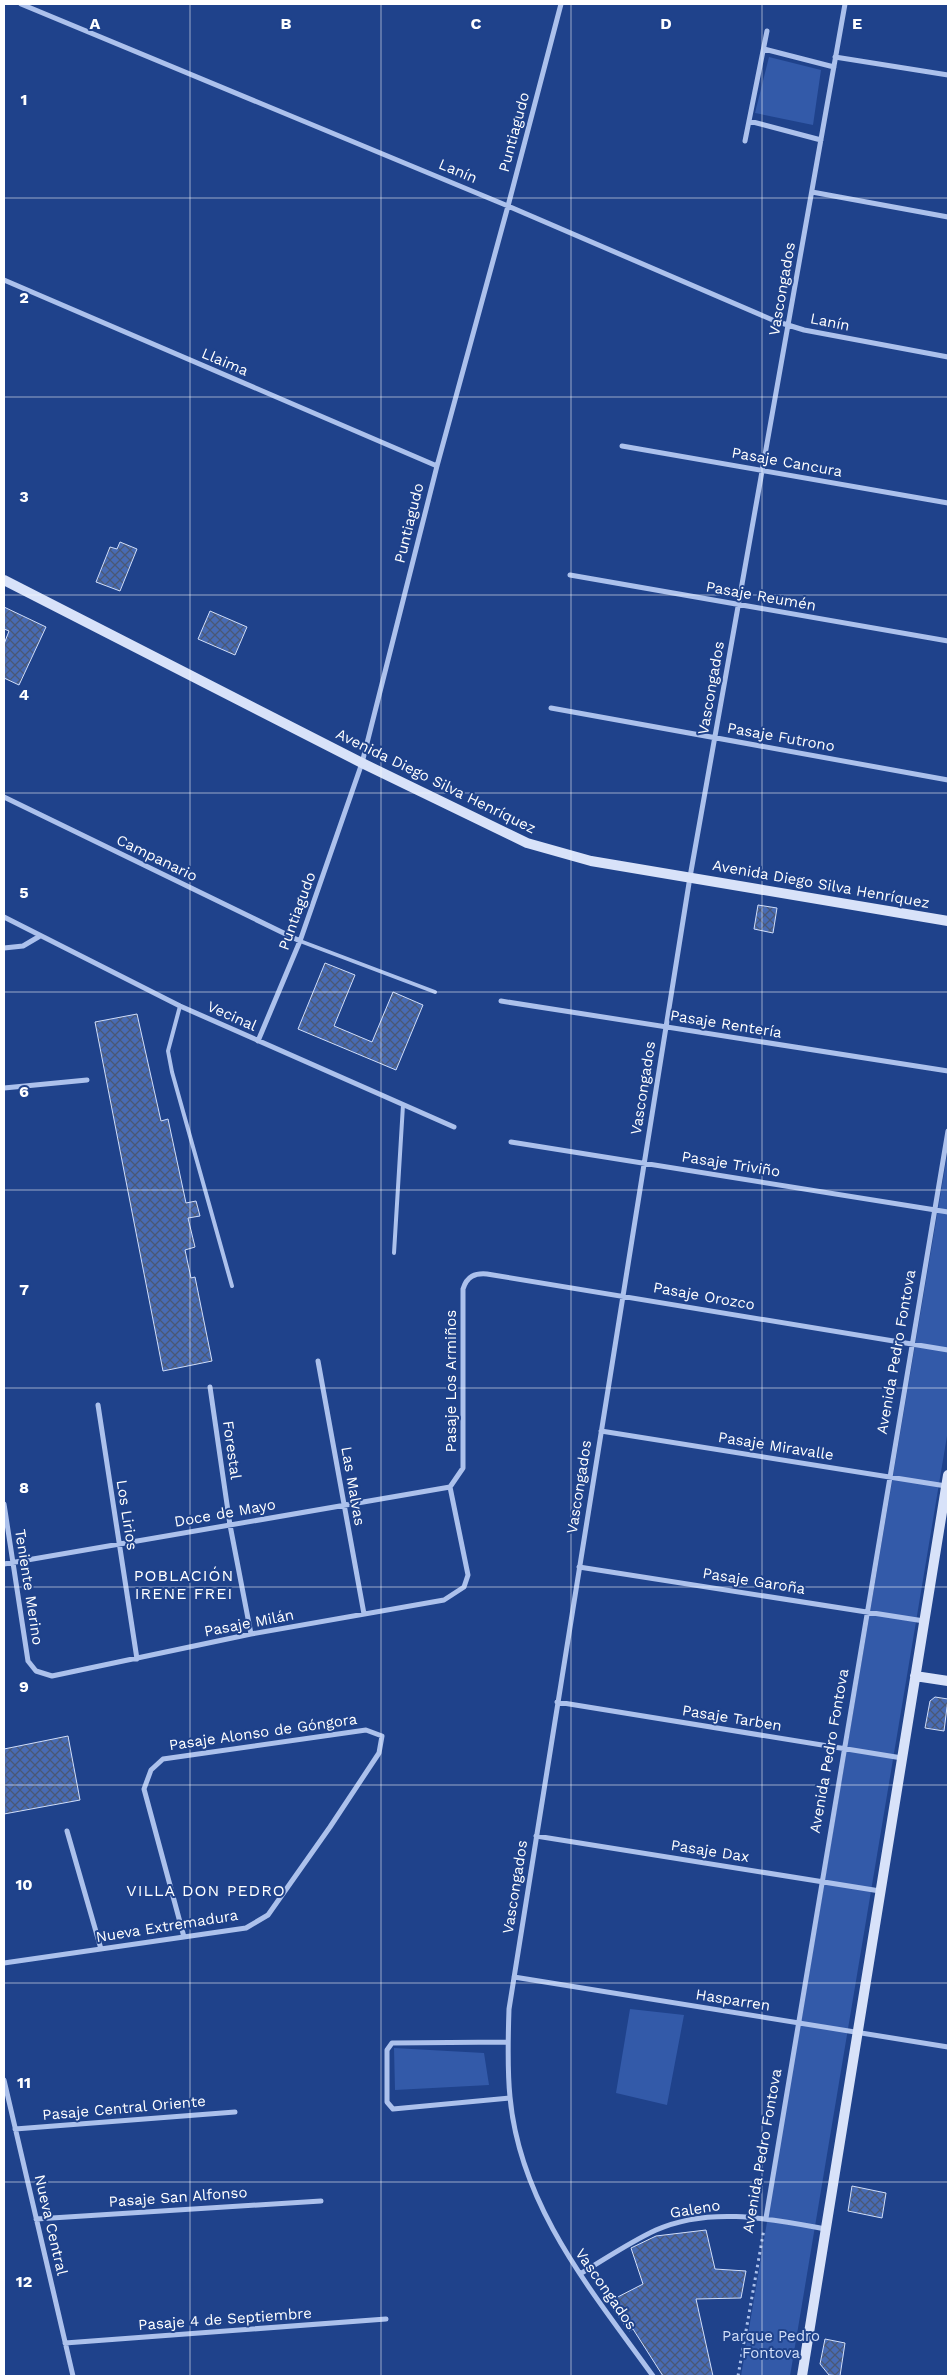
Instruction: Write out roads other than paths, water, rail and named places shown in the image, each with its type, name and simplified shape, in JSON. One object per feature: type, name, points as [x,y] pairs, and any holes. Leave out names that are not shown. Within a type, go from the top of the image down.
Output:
[{"type":"main road","name":"Avenida Diego Silva Henríquez","points":[[4,580],[362,763],[527,843],[577,858],[948,921]]},
{"type":"main road","points":[[802,2376],[948,1475]]},
{"type":"main road","points":[[915,1676],[948,1681]]},
{"type":"street","name":"Lanín","points":[[21,4],[508,206],[788,326],[948,357]]},
{"type":"street","name":"Puntiagudo","points":[[258,1041],[300,941],[362,763],[437,466],[561,4]]},
{"type":"street","name":"Vascongados","points":[[653,2376],[580,2274],[552,2229],[535,2195],[520,2150],[510,2098],[507,2042],[514,1977],[665,1027],[845,4]]},
{"type":"street","points":[[745,141],[768,31]]},
{"type":"street","points":[[764,49],[834,67]]},
{"type":"street","points":[[835,57],[948,76]]},
{"type":"street","points":[[749,121],[821,140]]},
{"type":"street","points":[[812,192],[948,217]]},
{"type":"street","name":"Llaima","points":[[4,280],[437,466]]},
{"type":"street","name":"Pasaje Cancura","points":[[622,446],[948,502]]},
{"type":"street","name":"Pasaje Reumén","points":[[570,575],[948,641]]},
{"type":"street","name":"Pasaje Futrono","points":[[551,708],[948,780]]},
{"type":"street","name":"Campanario","points":[[4,797],[300,941]]},
{"type":"street","name":"Vecinal","points":[[4,917],[180,1006],[454,1127]]},
{"type":"street","points":[[4,948],[23,946],[40,936]]},
{"type":"street","name":"Pasaje Rentería","points":[[501,1001],[948,1071]]},
{"type":"street","points":[[4,1088],[87,1080]]},
{"type":"street","name":"Avenida Pedro Fontova","points":[[766,2218],[948,1131]]},
{"type":"street","name":"Pasaje Triviño","points":[[511,1142],[948,1212]]},
{"type":"street","name":"Pasaje Orozco","points":[[463,1288],[469,1278],[479,1273],[948,1350]]},
{"type":"street","name":"Pasaje Los Armiños","points":[[450,1487],[463,1468],[463,1288]]},
{"type":"street","name":"Las Malvas","points":[[318,1361],[364,1614]]},
{"type":"street","name":"Forestal","points":[[210,1388],[230,1525],[251,1634]]},
{"type":"street","name":"Los Lirios","points":[[98,1405],[137,1659]]},
{"type":"street","name":"Pasaje Miravalle","points":[[601,1431],[946,1486]]},
{"type":"street","name":"Doce de Mayo","points":[[4,1564],[450,1487]]},
{"type":"street","name":"Pasaje Milán","points":[[36,1671],[52,1676],[251,1634],[444,1600],[464,1587],[468,1575],[450,1487]]},
{"type":"street","name":"Teniente Merino","points":[[4,1504],[28,1661],[36,1671]]},
{"type":"street","name":"Pasaje Garoña","points":[[579,1567],[924,1621]]},
{"type":"street","name":"Pasaje Tarben","points":[[557,1702],[902,1758]]},
{"type":"street","name":"Pasaje Alonso de Góngora","points":[[184,1937],[144,1789],[151,1770],[163,1759],[366,1730],[382,1736]]},
{"type":"street","name":"Nueva Extremadura","points":[[4,1963],[246,1928],[268,1915],[379,1753],[382,1736]]},
{"type":"street","points":[[67,1831],[101,1949]]},
{"type":"street","name":"Pasaje Dax","points":[[536,1836],[880,1891]]},
{"type":"street","name":"Hasparren","points":[[514,1977],[948,2047]]},
{"type":"street","points":[[507,2042],[392,2043],[387,2050],[387,2102],[393,2109],[510,2098]]},
{"type":"street","name":"Nueva Central","points":[[4,2080],[73,2376]]},
{"type":"street","name":"Pasaje Central Oriente","points":[[15,2129],[234,2112]]},
{"type":"street","points":[[4,2115],[12,2113]]},
{"type":"street","name":"Pasaje San Alfonso","points":[[36,2219],[321,2201]]},
{"type":"street","name":"Galeno","points":[[580,2274],[657,2230],[690,2220],[739,2216],[766,2218],[826,2228]]},
{"type":"street","name":"Pasaje 4 de Septiembre","points":[[66,2343],[386,2320]]},
{"type":"lane","points":[[300,941],[435,992]]},
{"type":"lane","points":[[180,1006],[168,1051],[172,1072],[232,1286]]},
{"type":"lane","points":[[394,1253],[403,1105]]},
{"type":"district","name":"POBLACIÓN IRENE FREI","points":[[184,1584]]},
{"type":"district","name":"VILLA DON PEDRO","points":[[206,1890]]},
{"type":"park label","name":"Parque Pedro Fontova","points":[[771,2344]]}]
